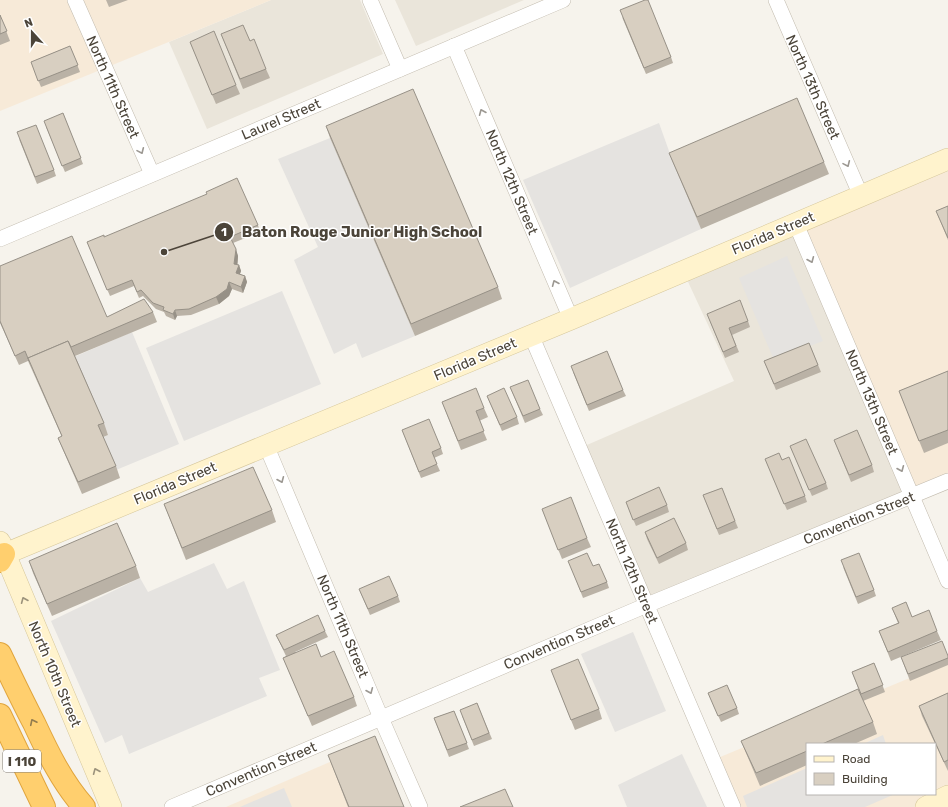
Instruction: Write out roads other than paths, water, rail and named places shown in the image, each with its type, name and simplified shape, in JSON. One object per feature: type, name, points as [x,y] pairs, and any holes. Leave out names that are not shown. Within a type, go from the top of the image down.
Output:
[{"type":"highway","points":[[0,654],[50,757],[64,781],[84,807]]},
{"type":"highway","name":"I 110","points":[[0,715],[44,807]]},
{"type":"main road","name":"Florida Street","points":[[1,553],[571,319],[948,159]]},
{"type":"main road","name":"North 10th Street","points":[[1,553],[111,807]]},
{"type":"main road","points":[[926,807],[948,796]]},
{"type":"street","name":"North 11th Street","points":[[75,0],[152,174]]},
{"type":"street","points":[[370,0],[400,69]]},
{"type":"street","name":"Laurel Street","points":[[0,239],[563,0]]},
{"type":"street","name":"North 13th Street","points":[[776,0],[861,196]]},
{"type":"street","name":"North 12th Street","points":[[454,46],[571,319]]},
{"type":"street","name":"North 13th Street","points":[[796,224],[948,581]]},
{"type":"street","name":"North 12th Street","points":[[531,335],[733,807]]},
{"type":"street","name":"North 11th Street","points":[[266,444],[420,807]]},
{"type":"street","name":"Convention Street","points":[[172,807],[647,605],[948,481]]},
{"type":"place","name":"Baton Rouge Junior High School","points":[[164,252]]}]
